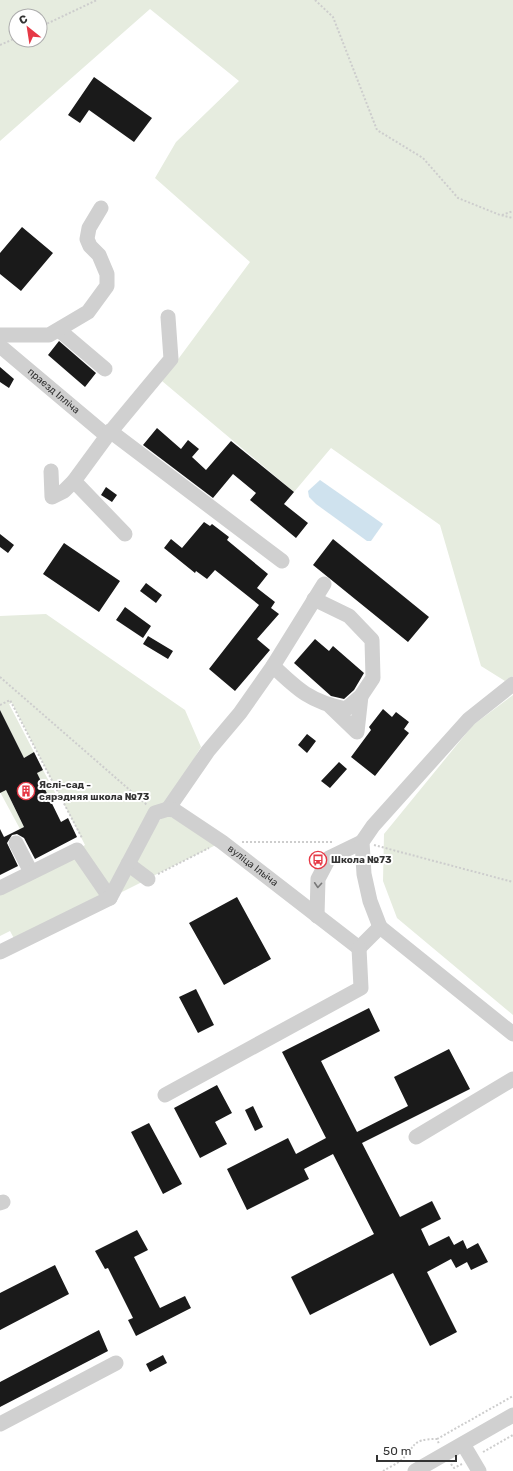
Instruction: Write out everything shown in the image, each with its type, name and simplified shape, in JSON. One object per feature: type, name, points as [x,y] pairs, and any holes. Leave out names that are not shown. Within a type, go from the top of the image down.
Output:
[{"type":"street","points":[[0,335],[49,335],[88,312],[107,286],[105,266],[87,239],[90,228],[101,208]]},
{"type":"street","points":[[51,471],[52,497],[64,491],[74,481],[109,434],[171,359],[168,318]]},
{"type":"street","points":[[59,330],[105,369]]},
{"type":"street","name":"праезд Ілліча","points":[[0,346],[109,434],[282,562]]},
{"type":"street","points":[[74,481],[125,534]]},
{"type":"street","points":[[0,952],[110,898],[128,864],[162,811],[208,751],[240,713],[273,666],[324,584]]},
{"type":"street","points":[[273,666],[301,692],[330,706],[346,709],[361,696],[373,678],[372,640],[350,616],[314,599]]},
{"type":"street","points":[[317,916],[318,879],[329,858],[362,842],[373,826],[469,719],[513,684]]},
{"type":"street","points":[[330,706],[357,732],[361,696]]},
{"type":"street","name":"вуліца Ільіча","points":[[162,811],[174,810],[222,842],[359,948]]},
{"type":"street","points":[[362,842],[364,874],[370,901],[380,927],[513,1034]]},
{"type":"street","points":[[16,843],[31,872]]},
{"type":"street","points":[[0,888],[77,850],[110,898]]},
{"type":"street","points":[[128,864],[148,879]]},
{"type":"street","points":[[165,1095],[361,988],[359,948],[380,927]]},
{"type":"street","points":[[416,1137],[513,1079]]},
{"type":"street","points":[[0,1424],[116,1363]]},
{"type":"street","points":[[415,1471],[513,1415]]},
{"type":"street","points":[[463,1444],[479,1471]]},
{"type":"path","points":[[48,23],[97,0]]},
{"type":"path","points":[[315,0],[333,17],[377,130],[422,158],[458,198],[500,215],[513,218]]},
{"type":"path","points":[[500,215],[513,211]]},
{"type":"path","points":[[0,676],[162,811]]},
{"type":"path","points":[[0,705],[10,700],[86,845],[77,850]]},
{"type":"path","points":[[362,842],[513,882]]},
{"type":"path","points":[[383,1471],[401,1460],[414,1444],[423,1439],[437,1439],[513,1396]]},
{"type":"path","points":[[437,1439],[441,1446]]},
{"type":"path","points":[[450,1471],[454,1468]]},
{"type":"shaded area","points":[[0,0],[513,0],[513,676],[505,681],[481,666],[440,525],[331,448],[294,492],[162,381],[250,262],[155,178],[176,142],[239,81],[150,9],[0,141]]},
{"type":"shaded area","points":[[46,614],[185,710],[201,747],[166,806],[107,893],[77,850],[85,845],[12,703],[9,704],[34,752],[24,758],[0,710],[0,616]]},
{"type":"shaded area","points":[[513,695],[513,1015],[397,918],[383,881],[384,834],[473,725]]},
{"type":"shaded area","points":[[43,770],[58,798],[51,802],[37,773]]},
{"type":"shaded area","points":[[6,790],[24,827],[20,829],[0,792]]},
{"type":"shaded area","points":[[168,809],[222,842],[153,876],[131,859]]},
{"type":"shaded area","points":[[73,852],[104,900],[17,944],[10,931],[0,936],[0,888]]},
{"type":"shaded area","points":[[128,870],[148,879],[110,898]]},
{"type":"water","points":[[320,480],[383,524],[371,541],[367,541],[316,504],[309,497],[308,491]]},
{"type":"building","points":[[94,77],[152,118],[134,142],[89,110],[80,123],[68,115]]},
{"type":"building","points":[[22,227],[53,253],[21,291],[0,274],[0,253]]},
{"type":"building","points":[[59,341],[96,373],[85,387],[48,355]]},
{"type":"building","points":[[0,367],[14,379],[9,388],[0,382]]},
{"type":"building","points":[[157,428],[181,449],[188,440],[199,449],[192,457],[206,470],[231,441],[294,492],[284,504],[308,523],[296,538],[250,500],[256,493],[233,474],[213,498],[143,445]]},
{"type":"building","points":[[106,487],[117,495],[112,502],[101,495]]},
{"type":"building","points":[[204,522],[210,526],[212,524],[229,537],[227,540],[268,574],[257,588],[275,602],[271,608],[279,614],[257,639],[270,650],[235,691],[209,669],[259,605],[215,570],[207,579],[196,571],[195,573],[164,548],[171,539],[182,548]]},
{"type":"building","points":[[0,534],[14,545],[8,553],[0,547]]},
{"type":"building","points":[[333,539],[429,617],[408,642],[313,565]]},
{"type":"building","points":[[64,543],[120,581],[99,612],[43,574]]},
{"type":"building","points":[[146,583],[162,595],[156,603],[140,591]]},
{"type":"building","points":[[125,607],[151,626],[143,638],[116,620]]},
{"type":"building","points":[[148,636],[173,651],[168,659],[143,644]]},
{"type":"building","points":[[315,639],[329,651],[333,646],[364,673],[354,690],[344,699],[331,696],[294,663]]},
{"type":"building","points":[[383,709],[392,717],[396,712],[409,722],[404,729],[409,733],[375,776],[351,757],[371,730],[369,727]]},
{"type":"building","name":"Яслі-сад - сярэдняя школа №73","points":[[0,710],[24,758],[34,752],[43,770],[37,773],[61,822],[68,818],[77,837],[35,859],[24,838],[17,834],[12,835],[7,843],[18,866],[0,875],[0,829],[4,837],[24,827],[6,790],[0,793]]},
{"type":"building","points":[[307,734],[316,741],[307,753],[298,745]]},
{"type":"building","points":[[339,762],[347,769],[330,788],[321,781]]},
{"type":"building","points":[[237,897],[271,959],[224,985],[189,923]]},
{"type":"building","points":[[196,989],[214,1025],[198,1033],[179,997]]},
{"type":"building","points":[[369,1008],[380,1031],[321,1061],[357,1132],[408,1106],[394,1077],[449,1049],[470,1089],[362,1143],[400,1217],[432,1201],[441,1219],[421,1229],[429,1246],[449,1236],[454,1245],[463,1240],[467,1249],[478,1243],[488,1262],[471,1270],[467,1262],[456,1268],[451,1259],[427,1272],[457,1332],[430,1346],[393,1273],[310,1315],[291,1277],[374,1234],[333,1154],[304,1169],[309,1179],[247,1210],[227,1169],[288,1138],[296,1154],[326,1138],[282,1052]]},
{"type":"building","points":[[217,1085],[232,1113],[215,1122],[227,1144],[200,1158],[174,1108]]},
{"type":"building","points":[[253,1106],[263,1127],[255,1131],[245,1110]]},
{"type":"building","points":[[149,1123],[182,1184],[163,1194],[131,1132]]},
{"type":"building","points":[[137,1230],[148,1250],[134,1257],[160,1308],[185,1296],[191,1308],[136,1336],[128,1320],[133,1318],[108,1268],[105,1269],[95,1251]]},
{"type":"building","points":[[55,1265],[69,1294],[0,1330],[0,1293]]},
{"type":"building","points":[[99,1330],[108,1351],[0,1407],[0,1382]]},
{"type":"building","points":[[163,1355],[167,1363],[150,1372],[146,1364]]},
{"type":"place","name":"Яслі-сад - сярэдняя школа №73","points":[[26,791]]},
{"type":"place","name":"Школа №73","points":[[318,860]]}]
